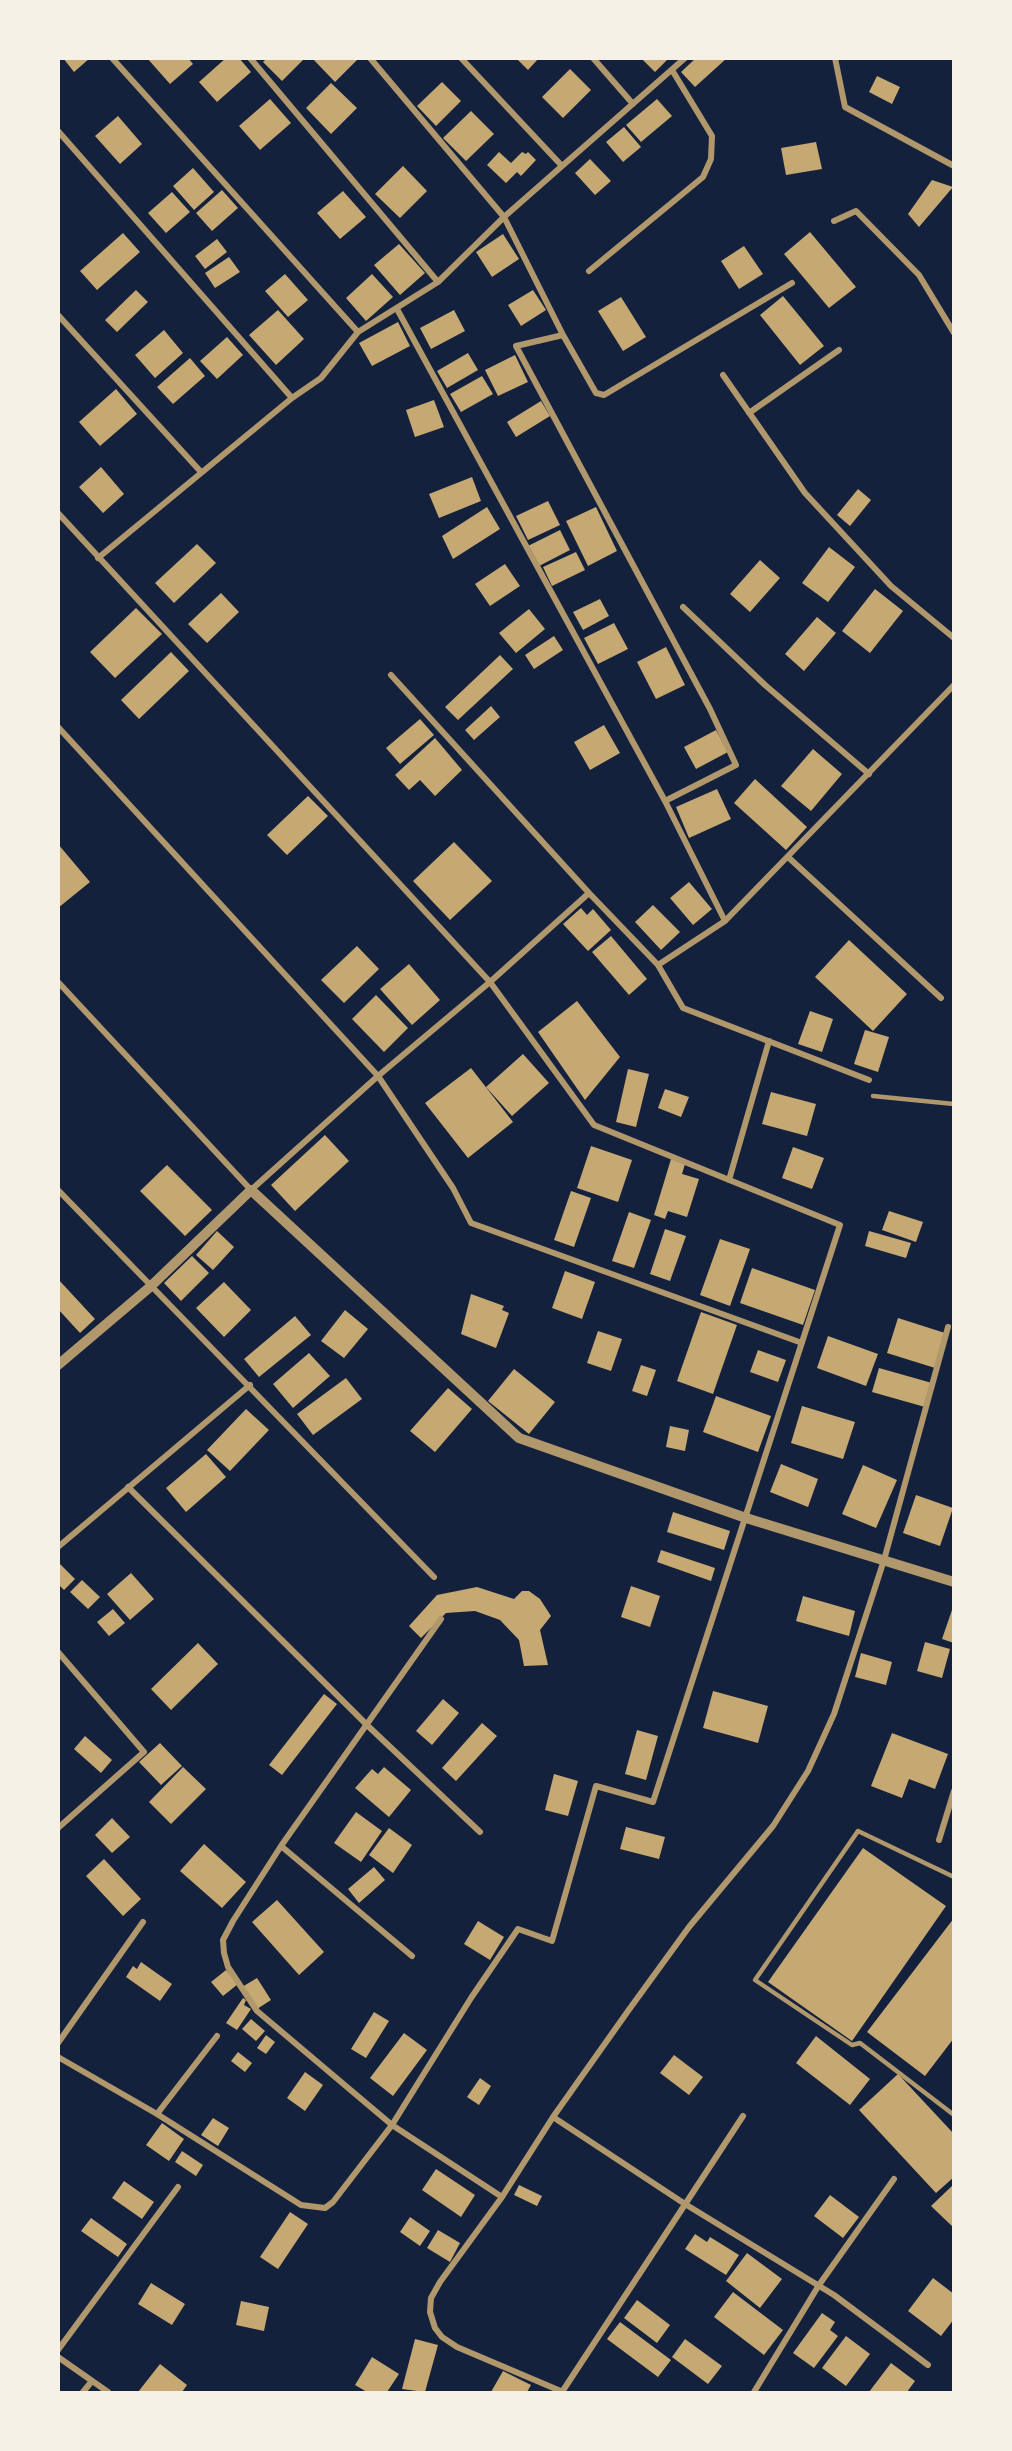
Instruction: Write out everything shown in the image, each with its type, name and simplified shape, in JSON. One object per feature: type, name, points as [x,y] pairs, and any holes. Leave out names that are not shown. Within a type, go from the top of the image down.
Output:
[{"type":"street","points":[[112,58],[358,332]]},
{"type":"street","points":[[250,58],[438,282]]},
{"type":"street","points":[[370,58],[504,217],[563,335],[596,393],[604,395],[792,283]]},
{"type":"street","points":[[461,58],[562,166]]},
{"type":"street","points":[[593,58],[633,104]]},
{"type":"street","points":[[98,558],[291,398],[321,378],[358,332],[438,282],[504,217],[685,58]]},
{"type":"street","points":[[835,58],[845,107],[954,166]]},
{"type":"street","points":[[589,271],[703,177],[711,159],[712,136],[672,70]]},
{"type":"street","points":[[58,131],[291,398]]},
{"type":"street","points":[[834,221],[856,211],[919,275],[954,333]]},
{"type":"street","points":[[397,309],[665,801],[725,921]]},
{"type":"street","points":[[58,315],[201,472]]},
{"type":"street","points":[[563,335],[516,346],[710,709],[736,765],[665,801]]},
{"type":"street","points":[[749,413],[839,350]]},
{"type":"street","points":[[723,375],[805,493],[891,586],[954,638]]},
{"type":"street","points":[[58,513],[490,982],[594,1125],[840,1225],[652,1802],[596,1786],[552,1941],[518,1929],[471,1998],[392,2125],[333,2202],[325,2208],[301,2205],[157,2114],[58,2057]]},
{"type":"street","points":[[683,607],[765,685],[869,774]]},
{"type":"street","points":[[392,675],[589,893],[658,965],[683,1008],[869,1080]]},
{"type":"street","points":[[658,965],[725,921],[954,685]]},
{"type":"street","points":[[58,727],[378,1076],[453,1188],[471,1223],[802,1342]]},
{"type":"street","points":[[788,858],[941,998]]},
{"type":"street","points":[[58,1365],[150,1287],[251,1191],[378,1076],[490,982],[589,893]]},
{"type":"street","points":[[58,982],[251,1191],[519,1438],[746,1518],[954,1582]]},
{"type":"street","points":[[729,1180],[769,1041]]},
{"type":"street","points":[[58,1190],[150,1287],[250,1385],[434,1578]]},
{"type":"street","points":[[743,2116],[563,2392],[458,2347],[435,2328],[430,2312],[431,2298],[440,2282],[502,2198],[552,2117],[689,1927],[773,1826],[808,1771],[834,1714],[884,1560],[948,1327]]},
{"type":"street","points":[[58,1547],[250,1385]]},
{"type":"street","points":[[128,1487],[368,1726],[480,1832]]},
{"type":"street","points":[[441,1620],[281,1846],[223,1940],[228,1967],[257,2011],[392,2125],[502,2198]]},
{"type":"street","points":[[58,1652],[144,1752],[58,1828]]},
{"type":"street","points":[[939,1840],[954,1791]]},
{"type":"street","points":[[281,1846],[412,1956]]},
{"type":"street","points":[[58,2043],[143,1922]]},
{"type":"street","points":[[157,2114],[217,2036]]},
{"type":"street","points":[[552,2117],[685,2204],[819,2285],[928,2365]]},
{"type":"street","points":[[754,2392],[819,2285],[894,2179]]},
{"type":"street","points":[[58,2350],[178,2187]]},
{"type":"street","points":[[58,2357],[108,2392]]},
{"type":"street","points":[[83,2392],[92,2381]]},
{"type":"lane","points":[[873,1096],[954,1104]]},
{"type":"lane","points":[[954,1877],[858,1832],[755,1980],[852,2044],[860,2043],[954,2115]]},
{"type":"building","points":[[63,58],[90,58],[74,72]]},
{"type":"building","points":[[147,58],[188,58],[193,64],[170,84]]},
{"type":"building","points":[[226,58],[239,58],[251,72],[217,102],[199,82]]},
{"type":"building","points":[[267,58],[305,58],[282,81],[263,62]]},
{"type":"building","points":[[312,58],[359,58],[335,82]]},
{"type":"building","points":[[516,58],[539,58],[528,70]]},
{"type":"building","points":[[641,58],[669,58],[655,72]]},
{"type":"building","points":[[696,58],[727,58],[695,87],[681,72]]},
{"type":"building","points":[[570,69],[591,90],[563,118],[542,97]]},
{"type":"building","points":[[877,76],[900,87],[892,104],[869,92]]},
{"type":"building","points":[[442,82],[461,101],[436,126],[417,106]]},
{"type":"building","points":[[331,83],[357,108],[331,134],[306,108]]},
{"type":"building","points":[[270,99],[291,123],[260,150],[239,126]]},
{"type":"building","points":[[657,99],[672,116],[641,142],[626,125]]},
{"type":"building","points":[[471,111],[494,134],[466,161],[443,138]]},
{"type":"building","points":[[118,116],[142,144],[120,164],[95,136]]},
{"type":"building","points":[[624,127],[641,147],[623,162],[606,142]]},
{"type":"building","points":[[816,142],[822,169],[786,175],[781,148]]},
{"type":"building","points":[[499,152],[511,163],[522,152],[526,154],[528,152],[536,160],[521,176],[517,172],[506,183],[487,165]]},
{"type":"building","points":[[590,159],[611,181],[595,195],[575,173]]},
{"type":"building","points":[[403,166],[427,191],[400,218],[375,194]]},
{"type":"building","points":[[193,168],[214,192],[194,210],[173,186]]},
{"type":"building","points":[[932,180],[953,187],[919,227],[908,214]]},
{"type":"building","points":[[222,190],[238,208],[212,231],[196,213]]},
{"type":"building","points":[[343,191],[366,217],[340,239],[317,213]]},
{"type":"building","points":[[172,192],[190,212],[166,233],[148,213]]},
{"type":"building","points":[[810,232],[856,287],[829,308],[784,254]]},
{"type":"building","points":[[123,233],[140,252],[97,290],[80,271]]},
{"type":"building","points":[[503,234],[519,259],[492,277],[476,252]]},
{"type":"building","points":[[217,239],[227,252],[205,269],[195,256]]},
{"type":"building","points":[[399,244],[425,273],[400,295],[374,265]]},
{"type":"building","points":[[744,246],[763,274],[739,289],[721,261]]},
{"type":"building","points":[[229,257],[240,272],[215,288],[205,273]]},
{"type":"building","points":[[285,274],[308,300],[288,317],[265,291]]},
{"type":"building","points":[[372,274],[393,297],[366,321],[346,298]]},
{"type":"building","points":[[136,290],[148,302],[117,332],[105,320]]},
{"type":"building","points":[[533,290],[546,310],[521,326],[508,305]]},
{"type":"building","points":[[783,296],[824,346],[800,365],[760,315]]},
{"type":"building","points":[[621,297],[646,337],[623,351],[598,311]]},
{"type":"building","points":[[278,310],[304,339],[276,365],[249,335]]},
{"type":"building","points":[[454,310],[465,331],[431,349],[420,328]]},
{"type":"building","points":[[398,322],[410,346],[372,366],[359,343]]},
{"type":"building","points":[[164,330],[183,353],[155,378],[135,355]]},
{"type":"building","points":[[227,337],[243,355],[217,379],[200,361]]},
{"type":"building","points":[[468,353],[478,370],[447,388],[437,371]]},
{"type":"building","points":[[515,355],[528,382],[498,396],[485,370]]},
{"type":"building","points":[[190,358],[205,376],[173,404],[157,387]]},
{"type":"building","points":[[482,376],[493,394],[461,412],[450,394]]},
{"type":"building","points":[[116,389],[137,414],[100,446],[79,422]]},
{"type":"building","points":[[434,400],[444,427],[415,437],[406,410]]},
{"type":"building","points":[[541,401],[550,416],[516,437],[507,422]]},
{"type":"building","points":[[101,467],[124,494],[103,513],[79,487]]},
{"type":"building","points":[[472,477],[481,501],[439,518],[429,494]]},
{"type":"building","points":[[858,489],[871,500],[850,526],[837,515]]},
{"type":"building","points":[[548,501],[560,525],[528,540],[516,516]]},
{"type":"building","points":[[487,507],[500,529],[453,559],[442,536]]},
{"type":"building","points":[[596,507],[617,551],[588,566],[566,521]]},
{"type":"building","points":[[560,530],[570,550],[539,566],[528,546]]},
{"type":"building","points":[[197,544],[216,563],[174,603],[155,583]]},
{"type":"building","points":[[829,547],[855,567],[828,602],[802,583]]},
{"type":"building","points":[[576,552],[585,570],[552,586],[543,567]]},
{"type":"building","points":[[760,560],[780,578],[750,612],[730,594]]},
{"type":"building","points":[[505,564],[520,586],[490,606],[475,584]]},
{"type":"building","points":[[875,589],[903,611],[870,653],[842,631]]},
{"type":"building","points":[[221,593],[239,612],[207,643],[188,624]]},
{"type":"building","points":[[600,599],[609,616],[583,630],[573,612]]},
{"type":"building","points":[[136,608],[162,634],[115,678],[90,652]]},
{"type":"building","points":[[529,609],[545,629],[516,653],[499,633]]},
{"type":"building","points":[[817,617],[836,633],[804,671],[785,654]]},
{"type":"building","points":[[614,623],[628,649],[598,664],[584,638]]},
{"type":"building","points":[[554,636],[563,650],[534,669],[525,655]]},
{"type":"building","points":[[666,647],[685,685],[656,699],[637,662]]},
{"type":"building","points":[[171,652],[189,671],[139,719],[121,700]]},
{"type":"building","points":[[500,655],[513,669],[458,720],[445,707]]},
{"type":"building","points":[[491,706],[500,717],[474,740],[465,730]]},
{"type":"building","points":[[420,719],[434,735],[400,764],[386,748]]},
{"type":"building","points":[[604,725],[620,753],[590,770],[574,742]]},
{"type":"building","points":[[716,730],[728,752],[696,769],[684,747]]},
{"type":"building","points":[[435,738],[462,770],[435,796],[420,780],[409,790],[395,775]]},
{"type":"building","points":[[813,749],[842,774],[811,811],[781,786]]},
{"type":"building","points":[[755,779],[807,827],[786,850],[734,803]]},
{"type":"building","points":[[717,789],[731,819],[689,838],[676,807]]},
{"type":"building","points":[[308,796],[328,816],[287,855],[267,835]]},
{"type":"building","points":[[454,842],[492,881],[450,920],[413,881]]},
{"type":"building","points":[[58,844],[90,882],[58,908]]},
{"type":"building","points":[[689,882],[712,909],[693,925],[670,898]]},
{"type":"building","points":[[653,905],[680,932],[661,950],[635,922]]},
{"type":"building","points":[[581,908],[587,915],[593,909],[611,930],[588,951],[563,924]]},
{"type":"building","points":[[611,936],[647,979],[629,995],[592,952]]},
{"type":"building","points":[[849,940],[907,994],[873,1031],[815,977]]},
{"type":"building","points":[[357,946],[379,969],[344,1003],[321,980]]},
{"type":"building","points":[[409,964],[440,1000],[412,1025],[380,989]]},
{"type":"building","points":[[376,995],[408,1028],[384,1052],[352,1019]]},
{"type":"building","points":[[577,1001],[620,1057],[585,1100],[538,1032]]},
{"type":"building","points":[[810,1011],[833,1019],[822,1052],[798,1044]]},
{"type":"building","points":[[865,1030],[889,1037],[878,1072],[854,1064]]},
{"type":"building","points":[[523,1054],[549,1083],[512,1116],[486,1087]]},
{"type":"building","points":[[471,1068],[513,1122],[468,1158],[425,1103]]},
{"type":"building","points":[[628,1069],[649,1074],[636,1127],[616,1122]]},
{"type":"building","points":[[665,1089],[689,1097],[681,1117],[658,1108]]},
{"type":"building","points":[[771,1092],[816,1104],[807,1136],[762,1124]]},
{"type":"building","points":[[325,1135],[349,1161],[295,1211],[271,1185]]},
{"type":"building","points":[[591,1146],[632,1160],[618,1202],[577,1188]]},
{"type":"building","points":[[793,1147],[824,1158],[812,1189],[782,1178]]},
{"type":"building","points":[[671,1159],[685,1164],[682,1174],[699,1179],[687,1217],[668,1211],[665,1219],[654,1215]]},
{"type":"building","points":[[167,1165],[212,1210],[185,1236],[140,1191]]},
{"type":"building","points":[[571,1191],[591,1198],[574,1247],[554,1240]]},
{"type":"building","points":[[889,1211],[923,1222],[916,1242],[882,1230]]},
{"type":"building","points":[[629,1212],[651,1220],[634,1268],[612,1261]]},
{"type":"building","points":[[665,1229],[686,1236],[670,1281],[650,1274]]},
{"type":"building","points":[[217,1231],[234,1247],[213,1270],[196,1255]]},
{"type":"building","points":[[869,1231],[911,1243],[906,1258],[865,1246]]},
{"type":"building","points":[[720,1239],[750,1249],[730,1306],[700,1295]]},
{"type":"building","points":[[192,1256],[209,1273],[181,1301],[164,1283]]},
{"type":"building","points":[[752,1268],[815,1290],[803,1325],[740,1303]]},
{"type":"building","points":[[565,1271],[595,1282],[582,1319],[552,1308]]},
{"type":"building","points":[[58,1279],[95,1319],[80,1333],[58,1309]]},
{"type":"building","points":[[224,1282],[251,1310],[224,1337],[196,1308]]},
{"type":"building","points":[[471,1294],[504,1306],[502,1310],[509,1313],[496,1348],[461,1334]]},
{"type":"building","points":[[345,1310],[368,1329],[344,1358],[321,1341]]},
{"type":"building","points":[[701,1312],[737,1325],[713,1394],[677,1381]]},
{"type":"building","points":[[295,1316],[311,1335],[259,1377],[244,1359]]},
{"type":"building","points":[[898,1318],[945,1333],[935,1368],[887,1353]]},
{"type":"building","points":[[598,1331],[622,1339],[611,1371],[587,1363]]},
{"type":"building","points":[[828,1336],[878,1354],[866,1386],[817,1368]]},
{"type":"building","points":[[758,1350],[786,1360],[778,1382],[750,1372]]},
{"type":"building","points":[[309,1353],[330,1376],[293,1408],[273,1384]]},
{"type":"building","points":[[641,1365],[656,1370],[647,1396],[632,1391]]},
{"type":"building","points":[[879,1368],[932,1383],[925,1407],[872,1392]]},
{"type":"building","points":[[514,1369],[555,1402],[529,1434],[488,1401]]},
{"type":"building","points":[[346,1378],[362,1399],[313,1435],[297,1414]]},
{"type":"building","points":[[448,1388],[472,1409],[435,1452],[410,1431]]},
{"type":"building","points":[[716,1396],[771,1416],[758,1452],[703,1432]]},
{"type":"building","points":[[802,1406],[855,1422],[843,1459],[791,1443]]},
{"type":"building","points":[[246,1409],[269,1430],[230,1471],[207,1450]]},
{"type":"building","points":[[670,1426],[689,1430],[685,1451],[666,1447]]},
{"type":"building","points":[[206,1454],[226,1477],[186,1512],[166,1488]]},
{"type":"building","points":[[781,1464],[818,1479],[808,1507],[770,1492]]},
{"type":"building","points":[[863,1465],[897,1480],[876,1528],[842,1514]]},
{"type":"building","points":[[916,1495],[953,1508],[940,1546],[903,1533]]},
{"type":"building","points":[[673,1512],[730,1531],[724,1550],[667,1532]]},
{"type":"building","points":[[661,1550],[715,1568],[711,1581],[657,1562]]},
{"type":"building","points":[[58,1562],[75,1579],[64,1590],[58,1584]]},
{"type":"building","points":[[131,1573],[154,1599],[130,1620],[107,1594]]},
{"type":"building","points":[[82,1580],[100,1597],[88,1609],[70,1592]]},
{"type":"building","points":[[631,1586],[660,1596],[650,1627],[621,1617]]},
{"type":"building","points":[[477,1587],[514,1599],[522,1591],[529,1591],[540,1599],[551,1616],[540,1630],[548,1665],[524,1666],[519,1640],[500,1620],[475,1611],[446,1613],[421,1638],[409,1626],[437,1595]]},
{"type":"building","points":[[803,1596],[855,1611],[849,1636],[796,1621]]},
{"type":"building","points":[[954,1607],[954,1643],[942,1639]]},
{"type":"building","points":[[113,1609],[125,1623],[109,1636],[97,1622]]},
{"type":"building","points":[[925,1642],[950,1649],[942,1678],[917,1671]]},
{"type":"building","points":[[198,1643],[218,1664],[171,1710],[151,1689]]},
{"type":"building","points":[[861,1653],[892,1662],[886,1685],[855,1677]]},
{"type":"building","points":[[713,1691],[768,1706],[758,1743],[703,1728]]},
{"type":"building","points":[[324,1694],[337,1704],[282,1775],[269,1765]]},
{"type":"building","points":[[443,1699],[459,1713],[432,1745],[416,1731]]},
{"type":"building","points":[[482,1723],[497,1736],[456,1781],[442,1768]]},
{"type":"building","points":[[637,1730],[658,1736],[646,1780],[625,1774]]},
{"type":"building","points":[[892,1733],[948,1754],[935,1789],[909,1779],[902,1798],[871,1786]]},
{"type":"building","points":[[85,1736],[112,1760],[101,1773],[74,1749]]},
{"type":"building","points":[[160,1743],[182,1766],[161,1785],[139,1762]]},
{"type":"building","points":[[183,1767],[206,1789],[171,1824],[149,1802]]},
{"type":"building","points":[[384,1767],[411,1790],[389,1817],[355,1788],[372,1769],[378,1774]]},
{"type":"building","points":[[554,1774],[578,1781],[568,1816],[545,1810]]},
{"type":"building","points":[[356,1812],[382,1831],[361,1862],[334,1843]]},
{"type":"building","points":[[112,1818],[130,1837],[112,1853],[95,1835]]},
{"type":"building","points":[[626,1827],[665,1837],[659,1859],[620,1849]]},
{"type":"building","points":[[389,1828],[412,1845],[393,1873],[369,1855]]},
{"type":"building","points":[[204,1844],[246,1882],[222,1908],[180,1871]]},
{"type":"building","points":[[863,1848],[946,1906],[852,2041],[768,1982]]},
{"type":"building","points":[[104,1859],[141,1899],[123,1916],[86,1876]]},
{"type":"building","points":[[374,1867],[385,1880],[359,1903],[348,1889]]},
{"type":"building","points":[[277,1900],[324,1952],[299,1975],[252,1922]]},
{"type":"building","points":[[954,1918],[954,2038],[925,2076],[867,2032]]},
{"type":"building","points":[[478,1921],[504,1937],[490,1960],[464,1944]]},
{"type":"building","points":[[141,1962],[172,1984],[160,2001],[126,1977],[133,1966],[137,1969]]},
{"type":"building","points":[[226,1970],[238,1984],[223,1996],[211,1982]]},
{"type":"building","points":[[257,1978],[271,2000],[257,2009],[242,1987]]},
{"type":"building","points":[[243,1998],[246,2000],[244,2005],[251,2009],[237,2030],[226,2023]]},
{"type":"building","points":[[374,2012],[389,2021],[366,2058],[351,2049]]},
{"type":"building","points":[[251,2019],[265,2031],[256,2041],[242,2029]]},
{"type":"building","points":[[404,2033],[427,2050],[393,2096],[370,2078]]},
{"type":"building","points":[[266,2035],[275,2042],[266,2054],[257,2048]]},
{"type":"building","points":[[816,2036],[870,2079],[850,2105],[796,2063]]},
{"type":"building","points":[[238,2052],[252,2063],[245,2072],[231,2061]]},
{"type":"building","points":[[674,2055],[703,2077],[689,2095],[660,2073]]},
{"type":"building","points":[[305,2072],[323,2085],[305,2111],[287,2098]]},
{"type":"building","points":[[898,2074],[954,2134],[954,2177],[936,2193],[859,2110]]},
{"type":"building","points":[[480,2078],[491,2086],[479,2105],[467,2097]]},
{"type":"building","points":[[213,2118],[229,2128],[218,2146],[201,2135]]},
{"type":"building","points":[[162,2123],[184,2139],[169,2161],[146,2145]]},
{"type":"building","points":[[182,2151],[203,2165],[196,2176],[175,2162]]},
{"type":"building","points":[[436,2169],[475,2195],[461,2217],[422,2190]]},
{"type":"building","points":[[124,2181],[154,2202],[142,2219],[112,2198]]},
{"type":"building","points":[[954,2184],[954,2228],[931,2206]]},
{"type":"building","points":[[519,2185],[542,2196],[537,2206],[514,2195]]},
{"type":"building","points":[[830,2195],[859,2217],[843,2238],[814,2216]]},
{"type":"building","points":[[290,2212],[308,2224],[278,2269],[260,2257]]},
{"type":"building","points":[[410,2217],[430,2231],[420,2246],[400,2232]]},
{"type":"building","points":[[91,2218],[127,2244],[118,2257],[81,2231]]},
{"type":"building","points":[[438,2230],[460,2243],[450,2262],[427,2248]]},
{"type":"building","points":[[695,2234],[707,2242],[710,2237],[739,2255],[726,2275],[685,2249]]},
{"type":"building","points":[[747,2253],[782,2279],[760,2308],[726,2281]]},
{"type":"building","points":[[933,2278],[954,2294],[954,2319],[941,2336],[908,2311]]},
{"type":"building","points":[[151,2283],[185,2304],[172,2325],[138,2304]]},
{"type":"building","points":[[733,2292],[783,2330],[764,2355],[714,2317]]},
{"type":"building","points":[[637,2300],[670,2325],[657,2343],[624,2318]]},
{"type":"building","points":[[241,2301],[269,2307],[264,2331],[236,2325]]},
{"type":"building","points":[[822,2313],[835,2322],[830,2330],[838,2336],[814,2368],[793,2353]]},
{"type":"building","points":[[620,2322],[671,2360],[658,2377],[607,2339]]},
{"type":"building","points":[[846,2336],[870,2354],[846,2386],[822,2368]]},
{"type":"building","points":[[415,2339],[438,2345],[425,2392],[402,2389]]},
{"type":"building","points":[[685,2339],[722,2366],[708,2384],[672,2357]]},
{"type":"building","points":[[372,2357],[399,2374],[387,2392],[367,2392],[355,2385]]},
{"type":"building","points":[[891,2363],[915,2381],[907,2392],[869,2392]]},
{"type":"building","points":[[160,2364],[187,2385],[182,2392],[138,2392]]},
{"type":"building","points":[[503,2371],[531,2385],[527,2392],[491,2392]]}]
